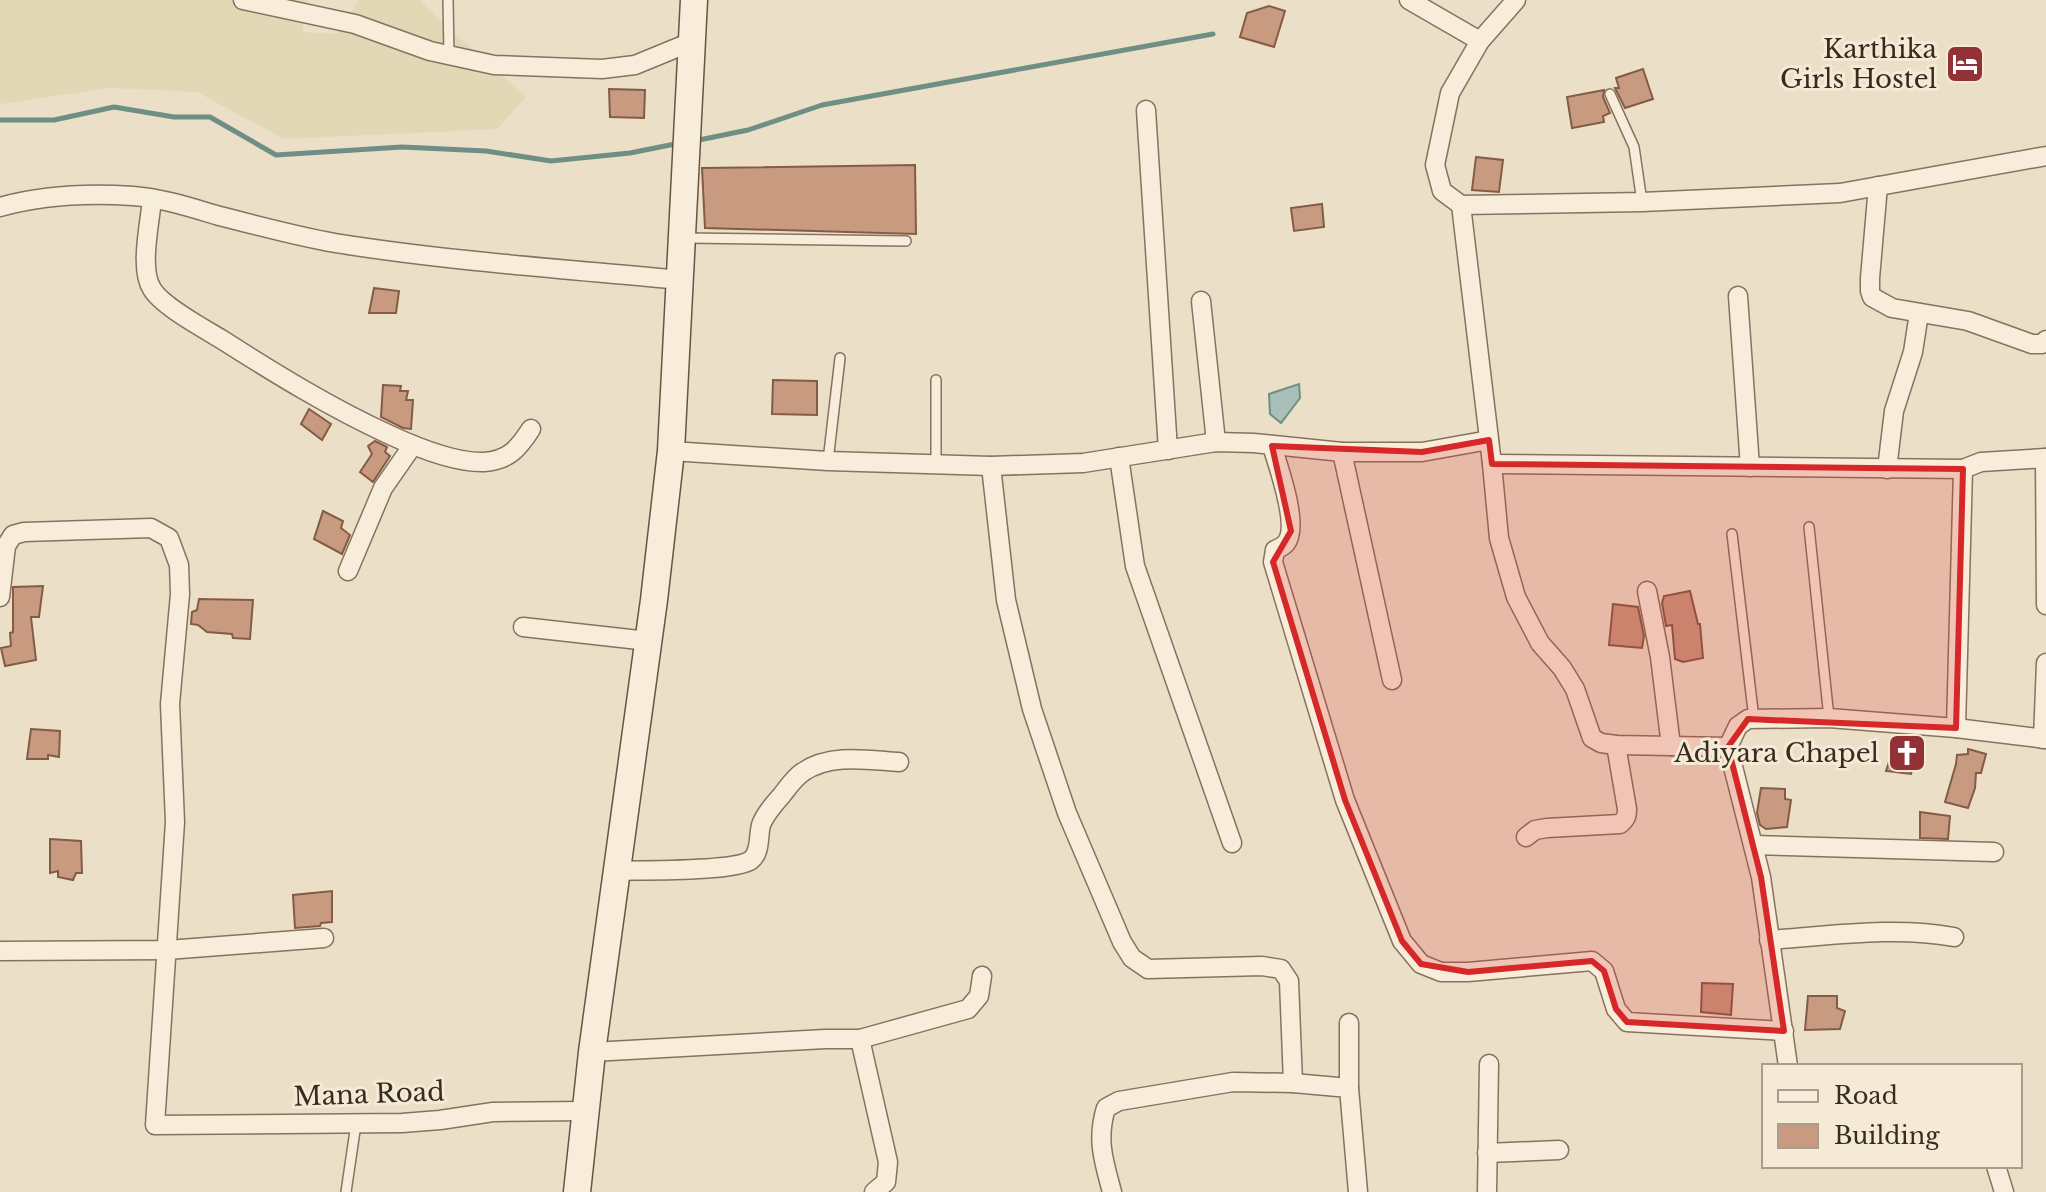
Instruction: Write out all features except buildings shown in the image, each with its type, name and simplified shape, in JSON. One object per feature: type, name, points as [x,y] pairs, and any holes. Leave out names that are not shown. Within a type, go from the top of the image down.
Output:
[{"type":"main road","points":[[577,1192],[592,1052],[671,451],[694,0]]},
{"type":"street","points":[[243,0],[355,24],[430,51],[494,65],[602,69],[635,65],[691,42]]},
{"type":"street","points":[[1409,0],[1480,41]]},
{"type":"street","points":[[1516,0],[1480,41],[1450,93],[1435,165],[1442,191],[1461,205],[1642,202],[1840,193],[2046,156]]},
{"type":"street","points":[[1146,110],[1168,450]]},
{"type":"street","points":[[1878,186],[1872,297],[1892,308],[1968,321],[2032,344],[2042,344],[2046,340]]},
{"type":"street","points":[[0,207],[73,195],[135,196],[332,242],[418,254],[680,280]]},
{"type":"street","points":[[152,199],[146,279],[153,292],[182,315],[295,386],[347,415],[413,445],[446,456],[482,462],[502,459],[517,450],[531,429]]},
{"type":"street","points":[[1461,205],[1499,538],[1516,597],[1540,643],[1575,689],[1592,738],[1616,745],[1728,747]]},
{"type":"street","points":[[1738,296],[1750,467]]},
{"type":"street","points":[[1201,301],[1216,442]]},
{"type":"street","points":[[1887,469],[1894,411],[1913,352],[1919,313]]},
{"type":"street","points":[[671,451],[828,461],[991,466],[1083,463],[1216,442],[1342,452],[1422,452],[1489,440]]},
{"type":"street","points":[[348,571],[383,488],[413,445]]},
{"type":"street","points":[[1272,446],[1290,511],[1291,531],[1286,543],[1275,550],[1273,562],[1345,800],[1402,941],[1421,964],[1441,972],[1468,972],[1592,961],[1604,971],[1616,1009],[1627,1022],[1784,1031]]},
{"type":"street","points":[[1342,452],[1392,680]]},
{"type":"street","points":[[1119,457],[1135,566],[1232,843]]},
{"type":"street","points":[[1492,464],[1963,469],[1981,462],[2046,458],[2046,605]]},
{"type":"street","points":[[991,466],[1006,600],[1032,709],[1067,813],[1122,942],[1132,958],[1148,969],[1262,966],[1281,969],[1289,981],[1293,1083]]},
{"type":"street","points":[[1956,728],[1963,469]]},
{"type":"street","points":[[0,597],[6,546],[13,535],[24,532],[151,528],[169,538],[179,565],[180,594],[170,704],[175,822],[167,950]]},
{"type":"street","points":[[1647,591],[1660,657],[1671,746]]},
{"type":"street","points":[[523,627],[648,641]]},
{"type":"street","points":[[1788,1064],[1761,877],[1728,747],[1738,726],[1748,719],[1829,718],[2045,739],[2046,663]]},
{"type":"street","points":[[1526,837],[1535,830],[1547,828],[1620,824],[1627,817],[1616,745]]},
{"type":"street","points":[[615,871],[691,870],[739,865],[751,860],[757,852],[761,825],[771,807],[800,773],[819,763],[844,760],[899,762]]},
{"type":"street","points":[[1753,845],[1994,852]]},
{"type":"street","points":[[1769,940],[1902,932],[1929,932],[1954,937]]},
{"type":"street","points":[[0,951],[167,950],[324,938]]},
{"type":"street","name":"Mana Road","points":[[167,950],[155,1125],[356,1124],[427,1121],[493,1112],[585,1111]]},
{"type":"street","points":[[592,1052],[860,1039],[968,1009],[979,996],[982,976]]},
{"type":"street","points":[[1349,1023],[1349,1088],[1358,1192]]},
{"type":"street","points":[[860,1039],[888,1162],[886,1182],[874,1192]]},
{"type":"street","points":[[1487,1192],[1489,1064]]},
{"type":"street","points":[[1112,1192],[1103,1157],[1101,1126],[1106,1108],[1119,1101],[1233,1082],[1349,1088]]},
{"type":"street","points":[[1487,1153],[1559,1150]]},
{"type":"street","points":[[1997,1168],[2004,1192]]},
{"type":"lane","points":[[448,0],[449,55]]},
{"type":"lane","points":[[1610,94],[1634,147],[1642,202]]},
{"type":"lane","points":[[682,238],[906,241]]},
{"type":"lane","points":[[828,461],[840,358]]},
{"type":"lane","points":[[936,380],[936,464]]},
{"type":"lane","points":[[1809,527],[1829,718]]},
{"type":"lane","points":[[1732,534],[1754,719]]},
{"type":"lane","points":[[346,1192],[356,1124]]},
{"type":"highlighted area","points":[[1489,440],[1492,464],[1963,469],[1956,728],[1748,719],[1728,747],[1761,877],[1784,1031],[1627,1022],[1616,1009],[1604,971],[1592,961],[1468,972],[1421,964],[1402,941],[1345,800],[1273,562],[1291,531],[1272,446],[1422,452]]},
{"type":"shaded area","points":[[0,0],[307,0],[302,32],[337,34],[359,0],[420,0],[526,97],[497,129],[284,139],[197,92],[110,88],[0,104]]},
{"type":"water","points":[[1299,384],[1300,398],[1281,423],[1270,414],[1269,394]]},
{"type":"waterway","points":[[694,141],[748,130],[822,105],[1213,34]]},
{"type":"waterway","points":[[0,120],[54,120],[114,107],[174,117],[210,117],[276,155],[402,147],[486,151],[551,161],[630,153],[680,143]]},
{"type":"place","name":"Karthika Girls Hostel","points":[[1965,64]]},
{"type":"place","name":"Adiyara Chapel","points":[[1907,753]]}]
